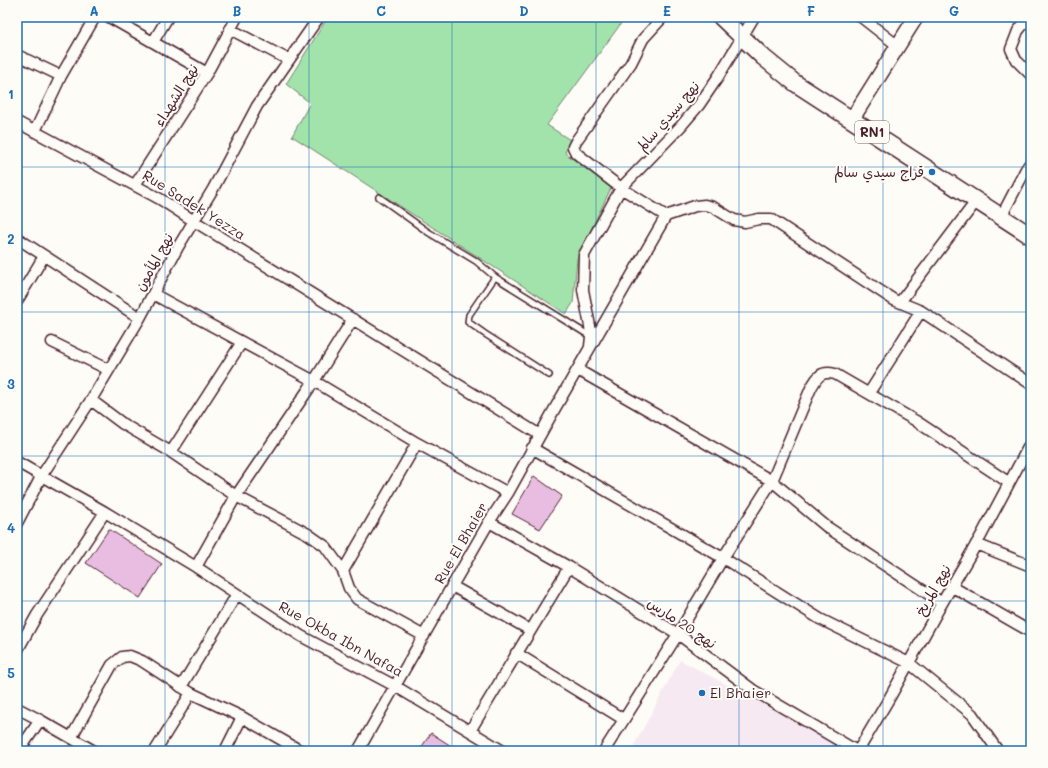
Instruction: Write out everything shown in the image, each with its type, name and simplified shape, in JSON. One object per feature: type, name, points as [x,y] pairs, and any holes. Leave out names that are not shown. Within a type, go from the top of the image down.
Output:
[{"type":"main road","name":"RN1","points":[[721,17],[763,57],[795,83],[1031,236]]},
{"type":"main road","points":[[852,119],[916,17]]},
{"type":"street","points":[[35,131],[61,76],[94,17]]},
{"type":"street","points":[[109,17],[207,74]]},
{"type":"street","points":[[153,42],[168,17]]},
{"type":"street","name":"نهج الشهداء","points":[[135,185],[207,74],[237,17]]},
{"type":"street","name":"نهج المأمون","points":[[17,523],[42,475],[91,400],[140,318],[258,106],[318,17]]},
{"type":"street","points":[[663,17],[643,40],[631,63],[574,144],[574,150],[576,153],[621,188],[666,216],[695,206],[706,205],[713,207],[734,220],[745,222],[759,219],[771,219],[894,300],[921,311],[1031,384]]},
{"type":"street","name":"نهج سيدي سالم","points":[[589,350],[591,337],[583,290],[584,255],[621,188],[681,126],[699,105],[718,77],[754,17]]},
{"type":"street","points":[[861,17],[898,46]]},
{"type":"street","points":[[1029,17],[1018,31],[1011,49],[1016,60],[1031,74]]},
{"type":"street","points":[[230,29],[289,60]]},
{"type":"street","points":[[17,55],[61,76]]},
{"type":"street","name":"Rue Sadek Yezza","points":[[17,122],[160,199],[540,435]]},
{"type":"street","points":[[1001,217],[1029,167]]},
{"type":"street","points":[[900,302],[976,200]]},
{"type":"street","name":"Rue El Bhaier","points":[[358,751],[489,522],[508,493],[532,448],[666,216]]},
{"type":"street","points":[[17,238],[140,318]]},
{"type":"street","points":[[17,301],[44,256]]},
{"type":"street","points":[[153,294],[314,382],[508,493]]},
{"type":"street","points":[[869,393],[921,311]]},
{"type":"street","points":[[196,567],[236,496],[314,382],[353,319]]},
{"type":"street","points":[[52,342],[109,370]]},
{"type":"street","points":[[171,452],[242,342]]},
{"type":"street","points":[[578,370],[772,481],[827,527],[942,603]]},
{"type":"street","points":[[604,751],[772,481],[810,388],[818,376],[822,373],[829,372],[834,374],[869,393],[916,421],[1008,482]]},
{"type":"street","points":[[91,400],[123,424],[171,452],[236,496],[308,534],[325,546],[343,571],[349,588],[357,599],[424,636]]},
{"type":"street","points":[[343,571],[417,442]]},
{"type":"street","name":"نهج المريخ","points":[[858,751],[976,544],[1008,482],[1031,442]]},
{"type":"street","points":[[532,448],[723,558],[820,620],[909,663],[972,714],[998,751]]},
{"type":"street","name":"Rue Okba Ibn Nafaa","points":[[17,462],[42,475],[196,567],[301,636],[395,686],[503,751]]},
{"type":"street","points":[[17,651],[37,615],[105,512]]},
{"type":"street","name":"نهج 20 مارس","points":[[489,522],[569,567],[678,634],[754,690],[858,751]]},
{"type":"street","points":[[976,544],[1031,566]]},
{"type":"street","points":[[470,731],[569,567]]},
{"type":"street","points":[[452,586],[530,630]]},
{"type":"street","points":[[951,586],[1031,632]]},
{"type":"street","points":[[181,687],[237,594]]},
{"type":"street","points":[[516,653],[623,719]]},
{"type":"street","points":[[71,738],[112,665],[122,657],[130,656],[142,661],[191,693],[242,717],[301,751]]},
{"type":"street","points":[[155,751],[191,693]]},
{"type":"street","points":[[17,708],[94,751]]},
{"type":"street","points":[[225,751],[242,717]]},
{"type":"street","points":[[19,751],[40,720]]},
{"type":"lane","points":[[380,197],[428,232],[476,262],[495,277],[591,337]]},
{"type":"lane","points":[[495,277],[470,315],[468,322],[484,334],[549,375]]},
{"type":"shaded area","name":"El Bhaier","points":[[680,660],[804,726],[848,751],[631,751]]},
{"type":"green space","points":[[328,17],[625,18],[547,125],[570,140],[565,153],[611,188],[577,259],[573,303],[566,314],[292,136],[310,103],[286,84]]},
{"type":"building","points":[[534,476],[562,496],[540,529],[512,514]]},
{"type":"building","points":[[109,529],[162,564],[140,598],[86,563]]},
{"type":"building","points":[[431,733],[459,751],[419,751]]},
{"type":"place","name":"قراج سيدي سالم","points":[[932,172]]},
{"type":"place","name":"El Bhaier","points":[[702,693]]}]
